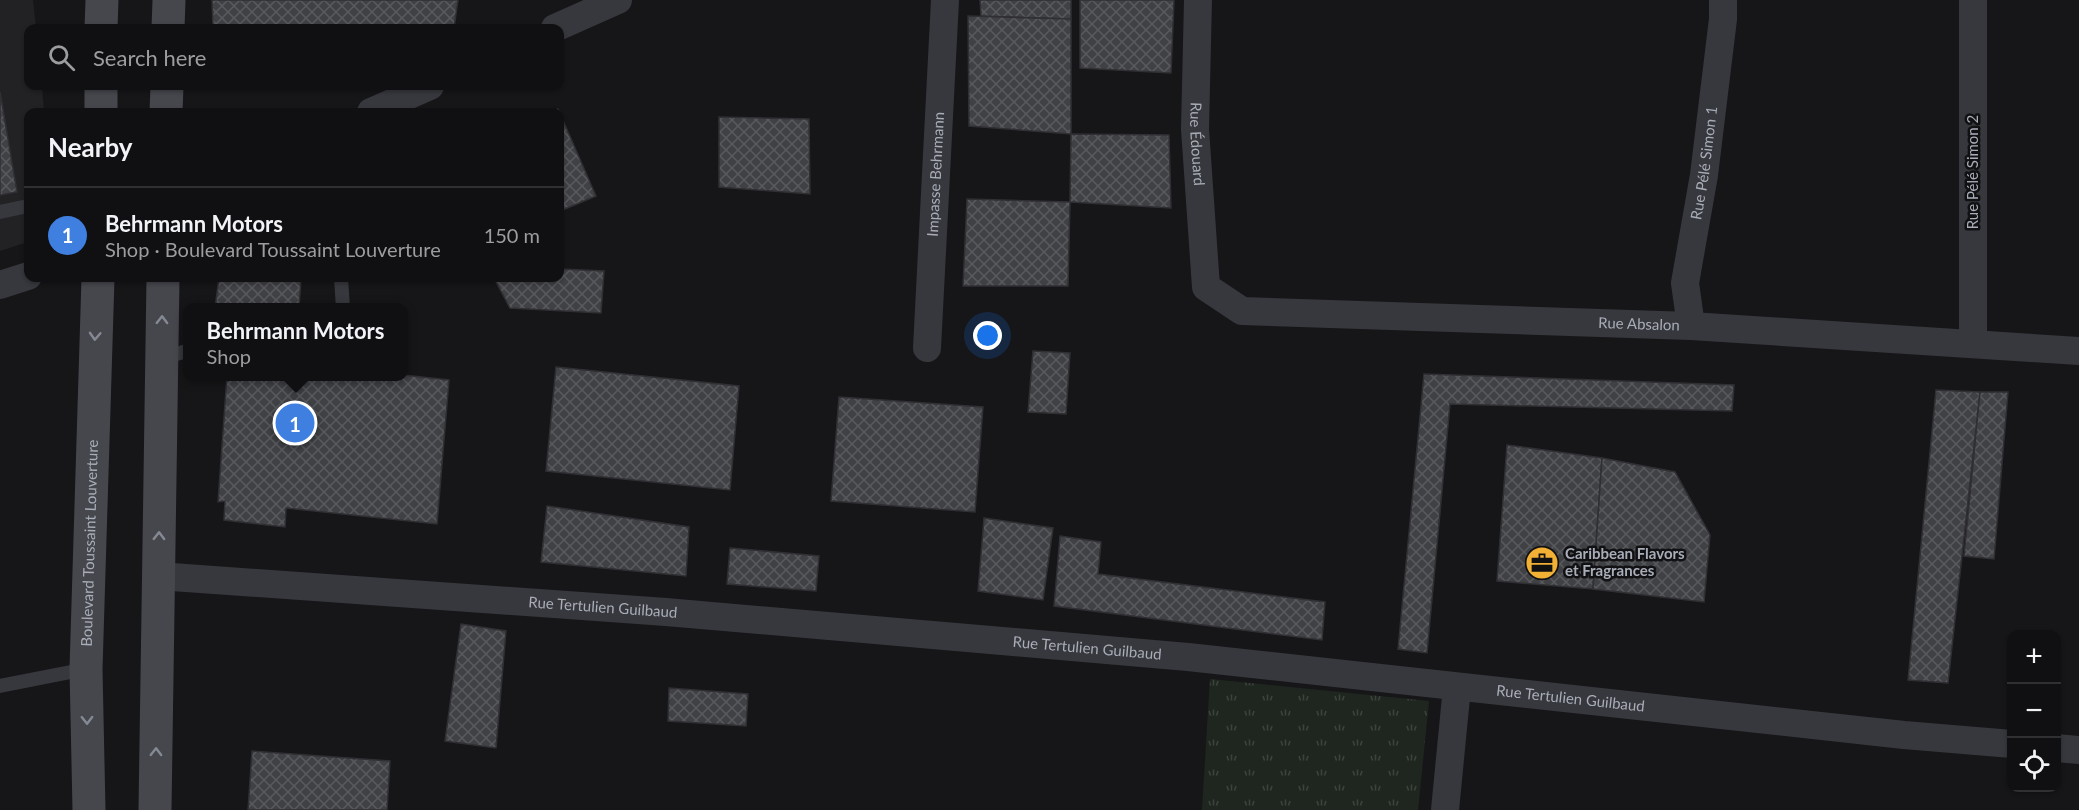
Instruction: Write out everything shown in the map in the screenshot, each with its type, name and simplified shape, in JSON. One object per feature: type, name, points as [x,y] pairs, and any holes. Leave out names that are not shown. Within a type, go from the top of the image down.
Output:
[{"type":"main road","points":[[101,24],[102,0]]},
{"type":"main road","points":[[168,24],[169,0]]},
{"type":"main road","points":[[101,90],[101,108]]},
{"type":"main road","points":[[166,108],[167,90]]},
{"type":"main road","name":"Boulevard Toussaint Louverture","points":[[89,810],[86,669],[98,282]]},
{"type":"main road","points":[[155,810],[158,576],[174,354],[164,282]]},
{"type":"street","points":[[564,24],[618,0]]},
{"type":"street","name":"Impasse Behrmann","points":[[927,348],[945,0]]},
{"type":"street","name":"Rue Édouard","points":[[1198,0],[1195,129],[1206,287]]},
{"type":"street","name":"Rue Pélé Simon 1","points":[[1691,326],[1685,283],[1705,164],[1723,19],[1723,0]]},
{"type":"street","name":"Rue Pélé Simon 2","points":[[1973,0],[1973,344]]},
{"type":"street","points":[[380,108],[421,90]]},
{"type":"street","points":[[0,285],[24,277]]},
{"type":"street","name":"Rue Absalon","points":[[1206,287],[1242,311],[1691,326],[2079,351]]},
{"type":"street","name":"Rue Tertulien Guilbaud","points":[[158,576],[666,612],[1188,657],[2007,743]]},
{"type":"street","points":[[1445,810],[1457,687]]},
{"type":"street","points":[[2061,748],[2079,750]]},
{"type":"lane","points":[[0,212],[24,207]]},
{"type":"lane","points":[[341,282],[343,303]]},
{"type":"lane","points":[[0,686],[86,669]]},
{"type":"shaded area","points":[[0,0],[33,0],[36,24],[24,24],[24,90],[42,90],[44,108],[24,108],[24,243],[0,251]]},
{"type":"green space","points":[[1210,679],[1429,701],[1418,810],[1202,810]]},
{"type":"building","points":[[212,0],[458,0],[455,24],[213,24]]},
{"type":"building","points":[[980,0],[1071,0],[1071,19],[981,16]]},
{"type":"building","points":[[1080,0],[1174,0],[1171,73],[1080,68]]},
{"type":"building","points":[[968,16],[1071,19],[1071,134],[969,126]]},
{"type":"building","points":[[0,92],[17,192],[0,195]]},
{"type":"building","points":[[719,117],[809,119],[810,194],[719,187]]},
{"type":"building","points":[[564,123],[596,196],[564,209]]},
{"type":"building","points":[[1071,134],[1169,135],[1171,208],[1070,202]]},
{"type":"building","points":[[967,199],[1070,202],[1068,286],[963,286]]},
{"type":"building","points":[[564,269],[604,271],[601,313],[510,308],[496,282],[564,282]]},
{"type":"building","points":[[218,282],[301,282],[299,303],[216,303]]},
{"type":"building","points":[[1033,351],[1070,353],[1066,414],[1028,412]]},
{"type":"building","points":[[556,367],[739,386],[730,490],[546,471]]},
{"type":"building","points":[[1424,374],[1734,385],[1732,411],[1450,404],[1427,653],[1398,649]]},
{"type":"building","points":[[408,376],[449,380],[437,524],[286,508],[285,527],[224,520],[225,501],[218,502],[227,381],[408,381]]},
{"type":"building","points":[[1936,390],[1980,392],[1948,683],[1908,680]]},
{"type":"building","points":[[1980,392],[2008,392],[1994,559],[1964,556]]},
{"type":"building","points":[[839,397],[983,407],[975,512],[831,501]]},
{"type":"building","points":[[1507,445],[1602,458],[1593,589],[1497,581]]},
{"type":"building","points":[[1602,458],[1675,472],[1710,535],[1704,602],[1593,589]]},
{"type":"building","points":[[547,506],[689,527],[686,576],[541,562]]},
{"type":"building","points":[[984,518],[1053,528],[1043,600],[978,591]]},
{"type":"building","points":[[1060,536],[1101,542],[1098,574],[1325,602],[1322,640],[1054,606]]},
{"type":"building","points":[[730,548],[819,556],[816,591],[727,584]]},
{"type":"building","points":[[461,624],[506,631],[496,748],[445,741]]},
{"type":"building","points":[[669,688],[748,694],[746,726],[668,721]]},
{"type":"building","points":[[252,751],[390,761],[387,810],[248,810]]},
{"type":"place","name":"Behrmann Motors","points":[[295,423]]},
{"type":"place","name":"Caribbean Flavors et Fragrances","points":[[1542,563]]}]
